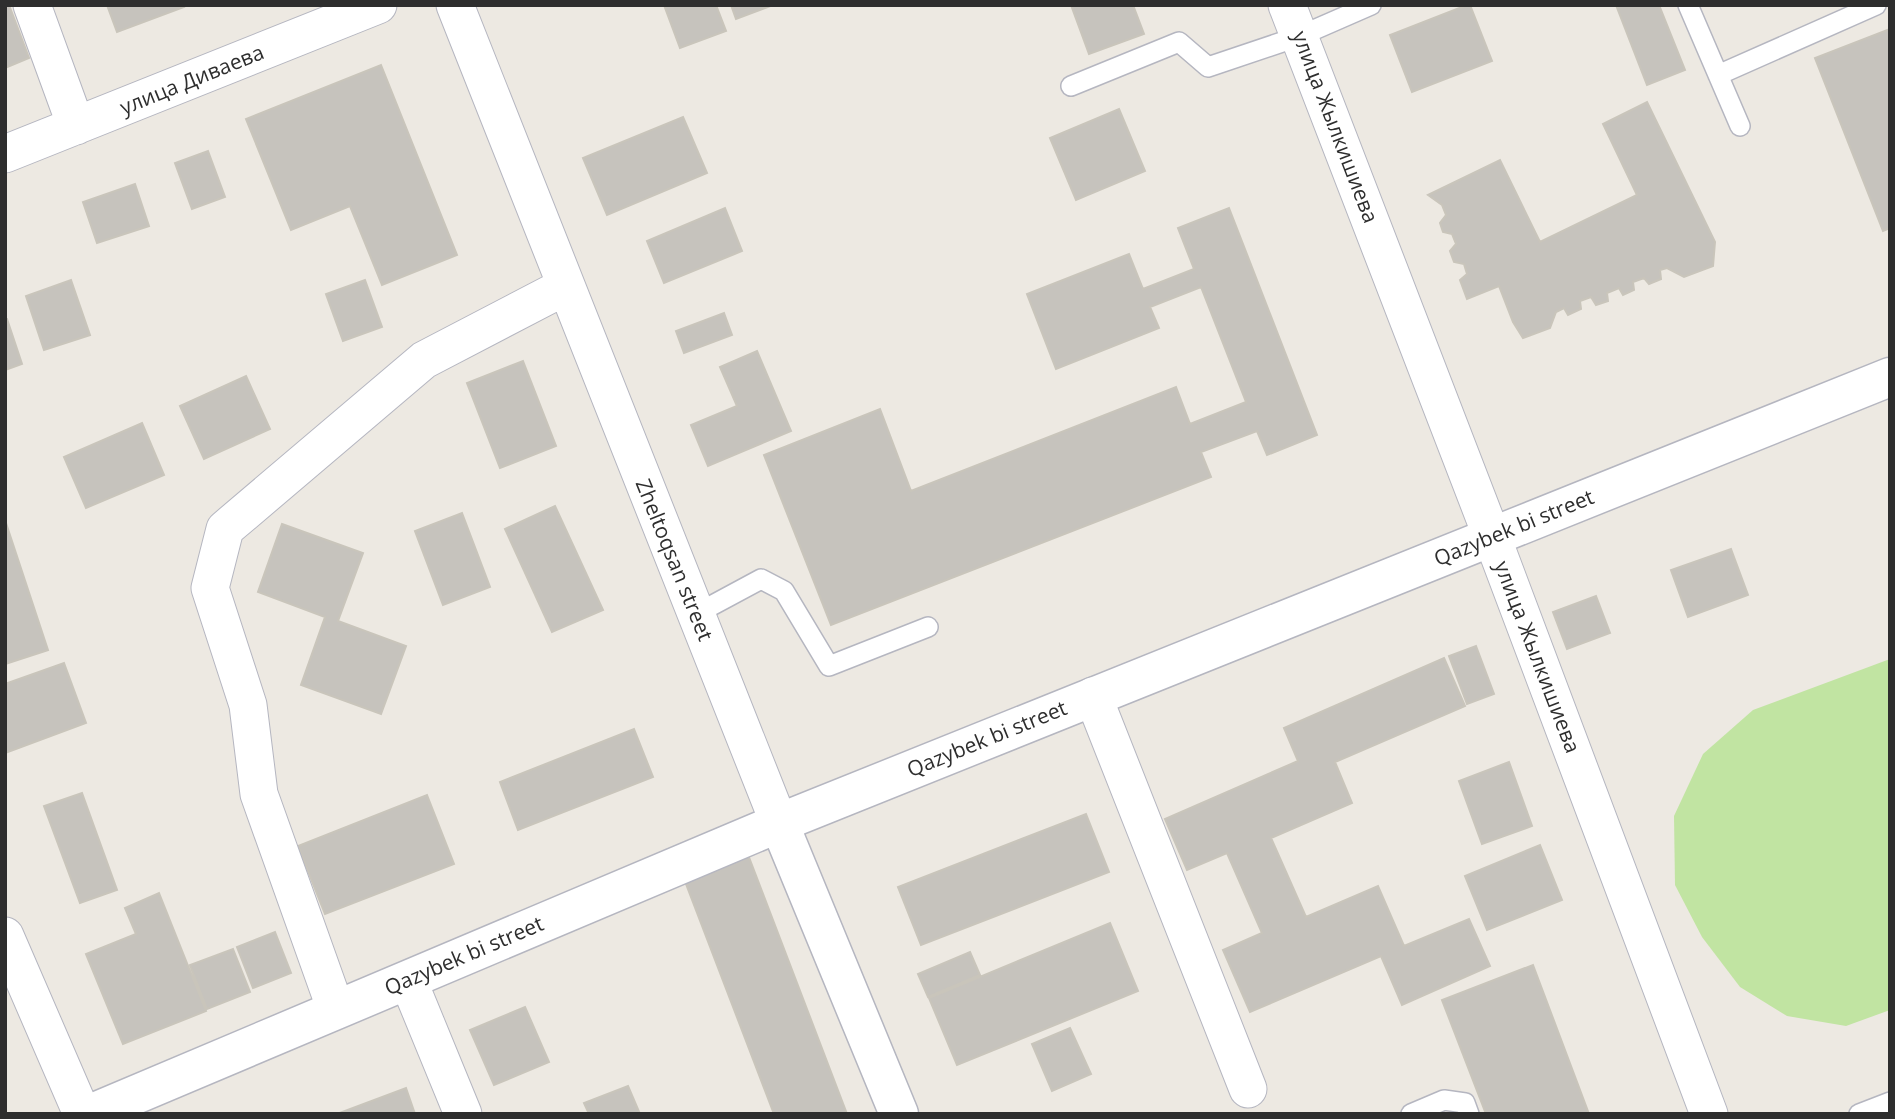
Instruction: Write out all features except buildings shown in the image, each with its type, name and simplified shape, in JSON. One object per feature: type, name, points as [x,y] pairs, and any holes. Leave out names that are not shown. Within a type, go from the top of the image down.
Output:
[{"type":"main road","name":"Qazybek bi street","points":[[90,1114],[779,823],[1890,377]]},
{"type":"main road","name":"Zheltoqsan street","points":[[779,823],[899,1114]]},
{"type":"street","points":[[32,5],[76,126]]},
{"type":"street","name":"улица Диваева","points":[[5,154],[379,5]]},
{"type":"street","name":"Zheltoqsan street","points":[[455,5],[779,823]]},
{"type":"street","name":"улица Жылкишиева","points":[[1294,21],[1709,1114]]},
{"type":"street","points":[[336,1010],[259,794],[248,705],[210,588],[225,529],[424,360],[566,286]]},
{"type":"street","points":[[1093,696],[1248,1089]]},
{"type":"street","points":[[5,936],[82,1114]]},
{"type":"street","points":[[408,980],[463,1114]]},
{"type":"lane","points":[[1071,86],[1179,42],[1208,67],[1294,21],[1371,5]]},
{"type":"lane","points":[[1688,5],[1740,126]]},
{"type":"lane","points":[[1718,75],[1875,5]]},
{"type":"lane","points":[[696,614],[761,579],[784,591],[829,666],[928,627]]},
{"type":"lane","points":[[1411,1114],[1444,1100],[1465,1103],[1469,1114]]},
{"type":"lane","points":[[1859,1114],[1890,1102]]},
{"type":"green space","points":[[1890,659],[1890,1010],[1846,1026],[1787,1016],[1740,987],[1702,937],[1675,885],[1674,816],[1703,754],[1753,710]]}]
